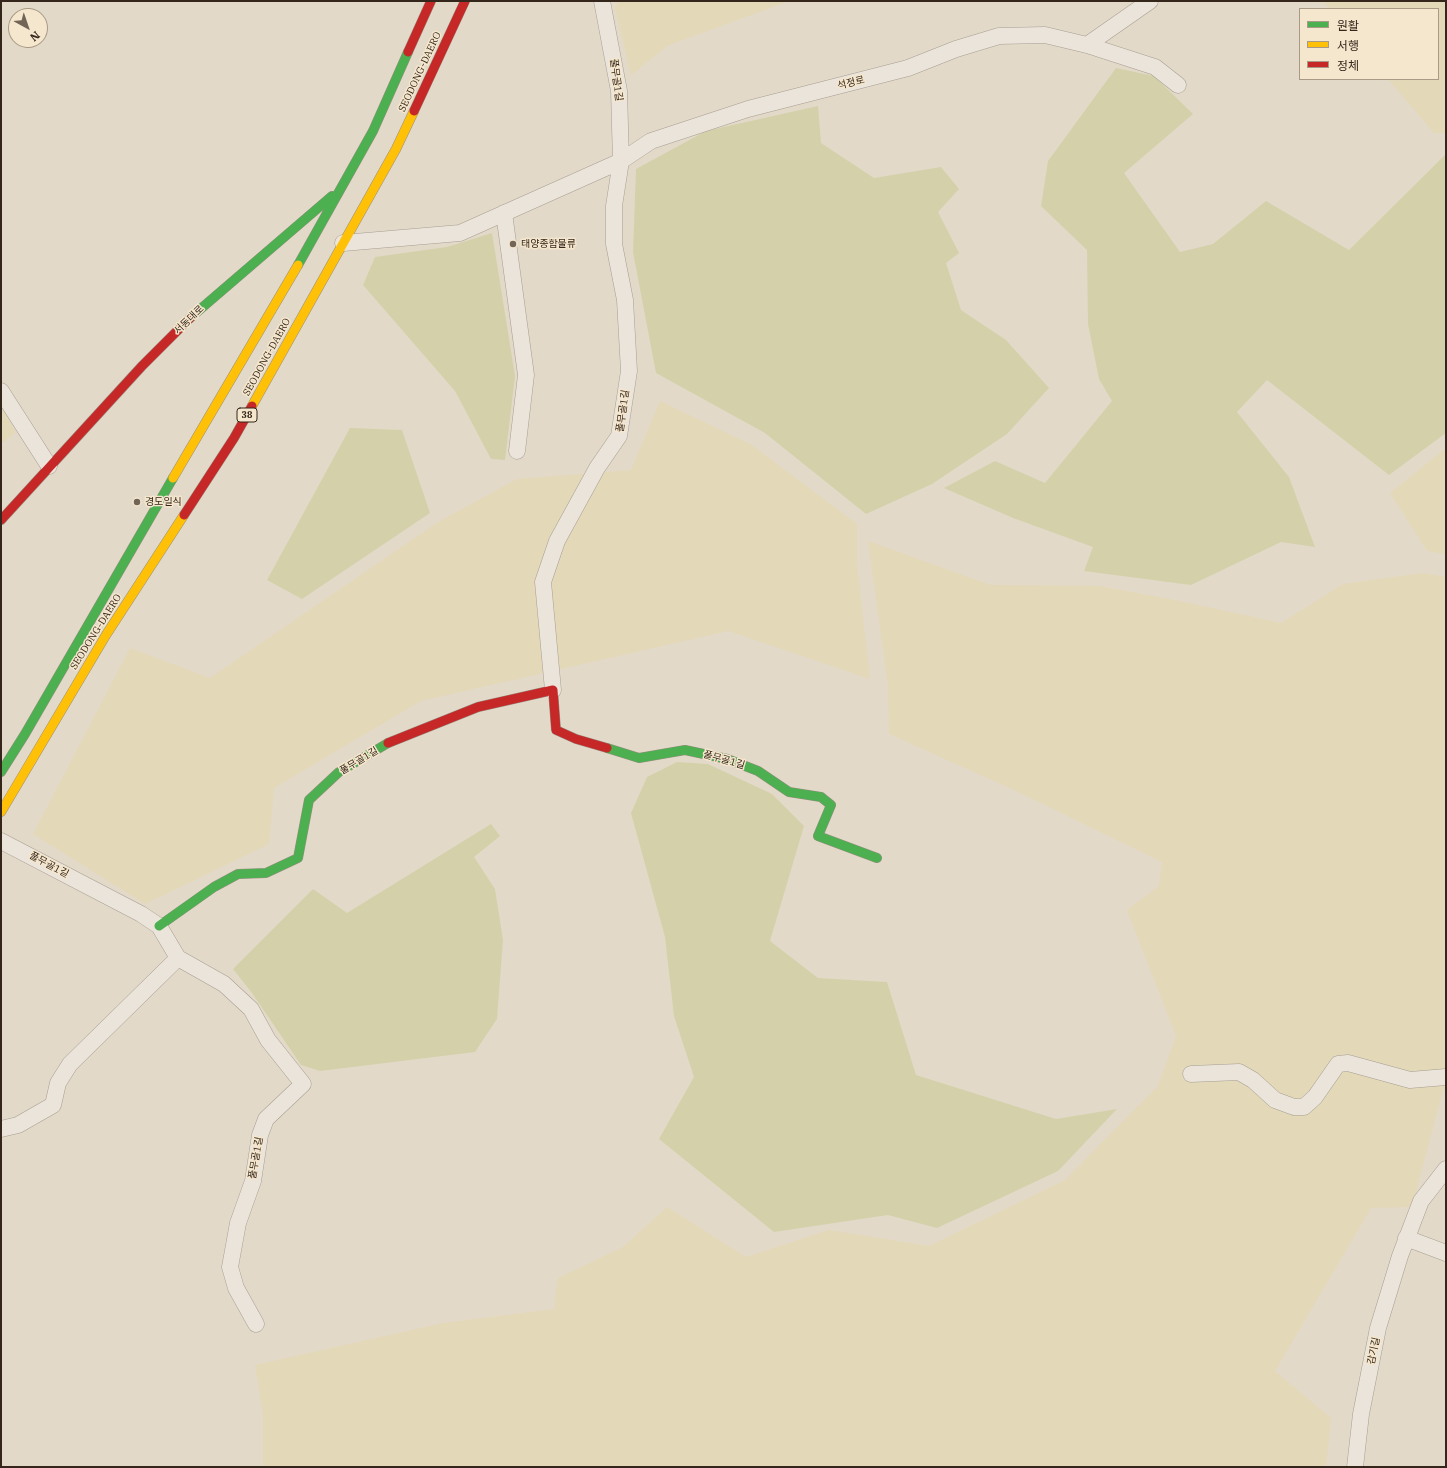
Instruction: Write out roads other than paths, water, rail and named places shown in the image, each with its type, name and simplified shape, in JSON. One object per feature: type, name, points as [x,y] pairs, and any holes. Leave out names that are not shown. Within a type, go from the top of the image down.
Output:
[{"type":"main road","name":"SEODONG-DAERO","points":[[1,772],[25,734],[108,588],[342,188],[373,131],[430,1]]},
{"type":"main road","name":"SEODONG-DAERO","points":[[1,812],[106,635],[234,438],[396,149],[465,1]]},
{"type":"main road","name":"서동대로","points":[[1,520],[142,366],[197,311],[342,188]]},
{"type":"main road","name":"풀무골1길","points":[[159,926],[214,888],[238,874],[266,873],[298,858],[310,800],[339,772],[389,743],[478,707],[553,690],[556,730],[576,739],[639,758],[685,750],[727,759],[758,771],[789,792],[821,797],[831,805],[818,836],[877,858]]},
{"type":"street","name":"풀무골1길","points":[[553,690],[543,582],[557,541],[597,468],[620,436],[629,371],[625,300],[614,244],[614,206],[621,161],[619,92],[602,1]]},
{"type":"street","points":[[1087,45],[1150,1]]},
{"type":"street","name":"석정로","points":[[621,161],[650,142],[748,109],[908,68],[956,49],[1000,36],[1045,35],[1087,45],[1155,67],[1178,86]]},
{"type":"street","points":[[343,243],[460,233],[621,161]]},
{"type":"street","points":[[504,213],[526,375],[517,451]]},
{"type":"street","points":[[1,391],[49,466]]},
{"type":"street","name":"풀무골1길","points":[[1,840],[128,907],[159,926],[178,958],[224,984],[252,1009],[268,1040],[303,1084],[266,1119],[260,1135],[253,1181],[238,1223],[230,1267],[236,1288],[256,1324]]},
{"type":"street","points":[[1,1129],[18,1125],[53,1106],[58,1083],[70,1064],[178,958]]},
{"type":"street","points":[[1191,1074],[1239,1072],[1253,1080],[1275,1100],[1294,1107],[1304,1107],[1315,1097],[1338,1064],[1348,1063],[1410,1080],[1446,1077]]},
{"type":"street","name":"감기길","points":[[1355,1467],[1361,1414],[1378,1328],[1406,1238],[1421,1201],[1446,1169]]},
{"type":"street","points":[[1406,1238],[1446,1253]]},
{"type":"place","name":"태양종합물류","points":[[513,244]]},
{"type":"place","name":"경도일식","points":[[137,502]]}]
